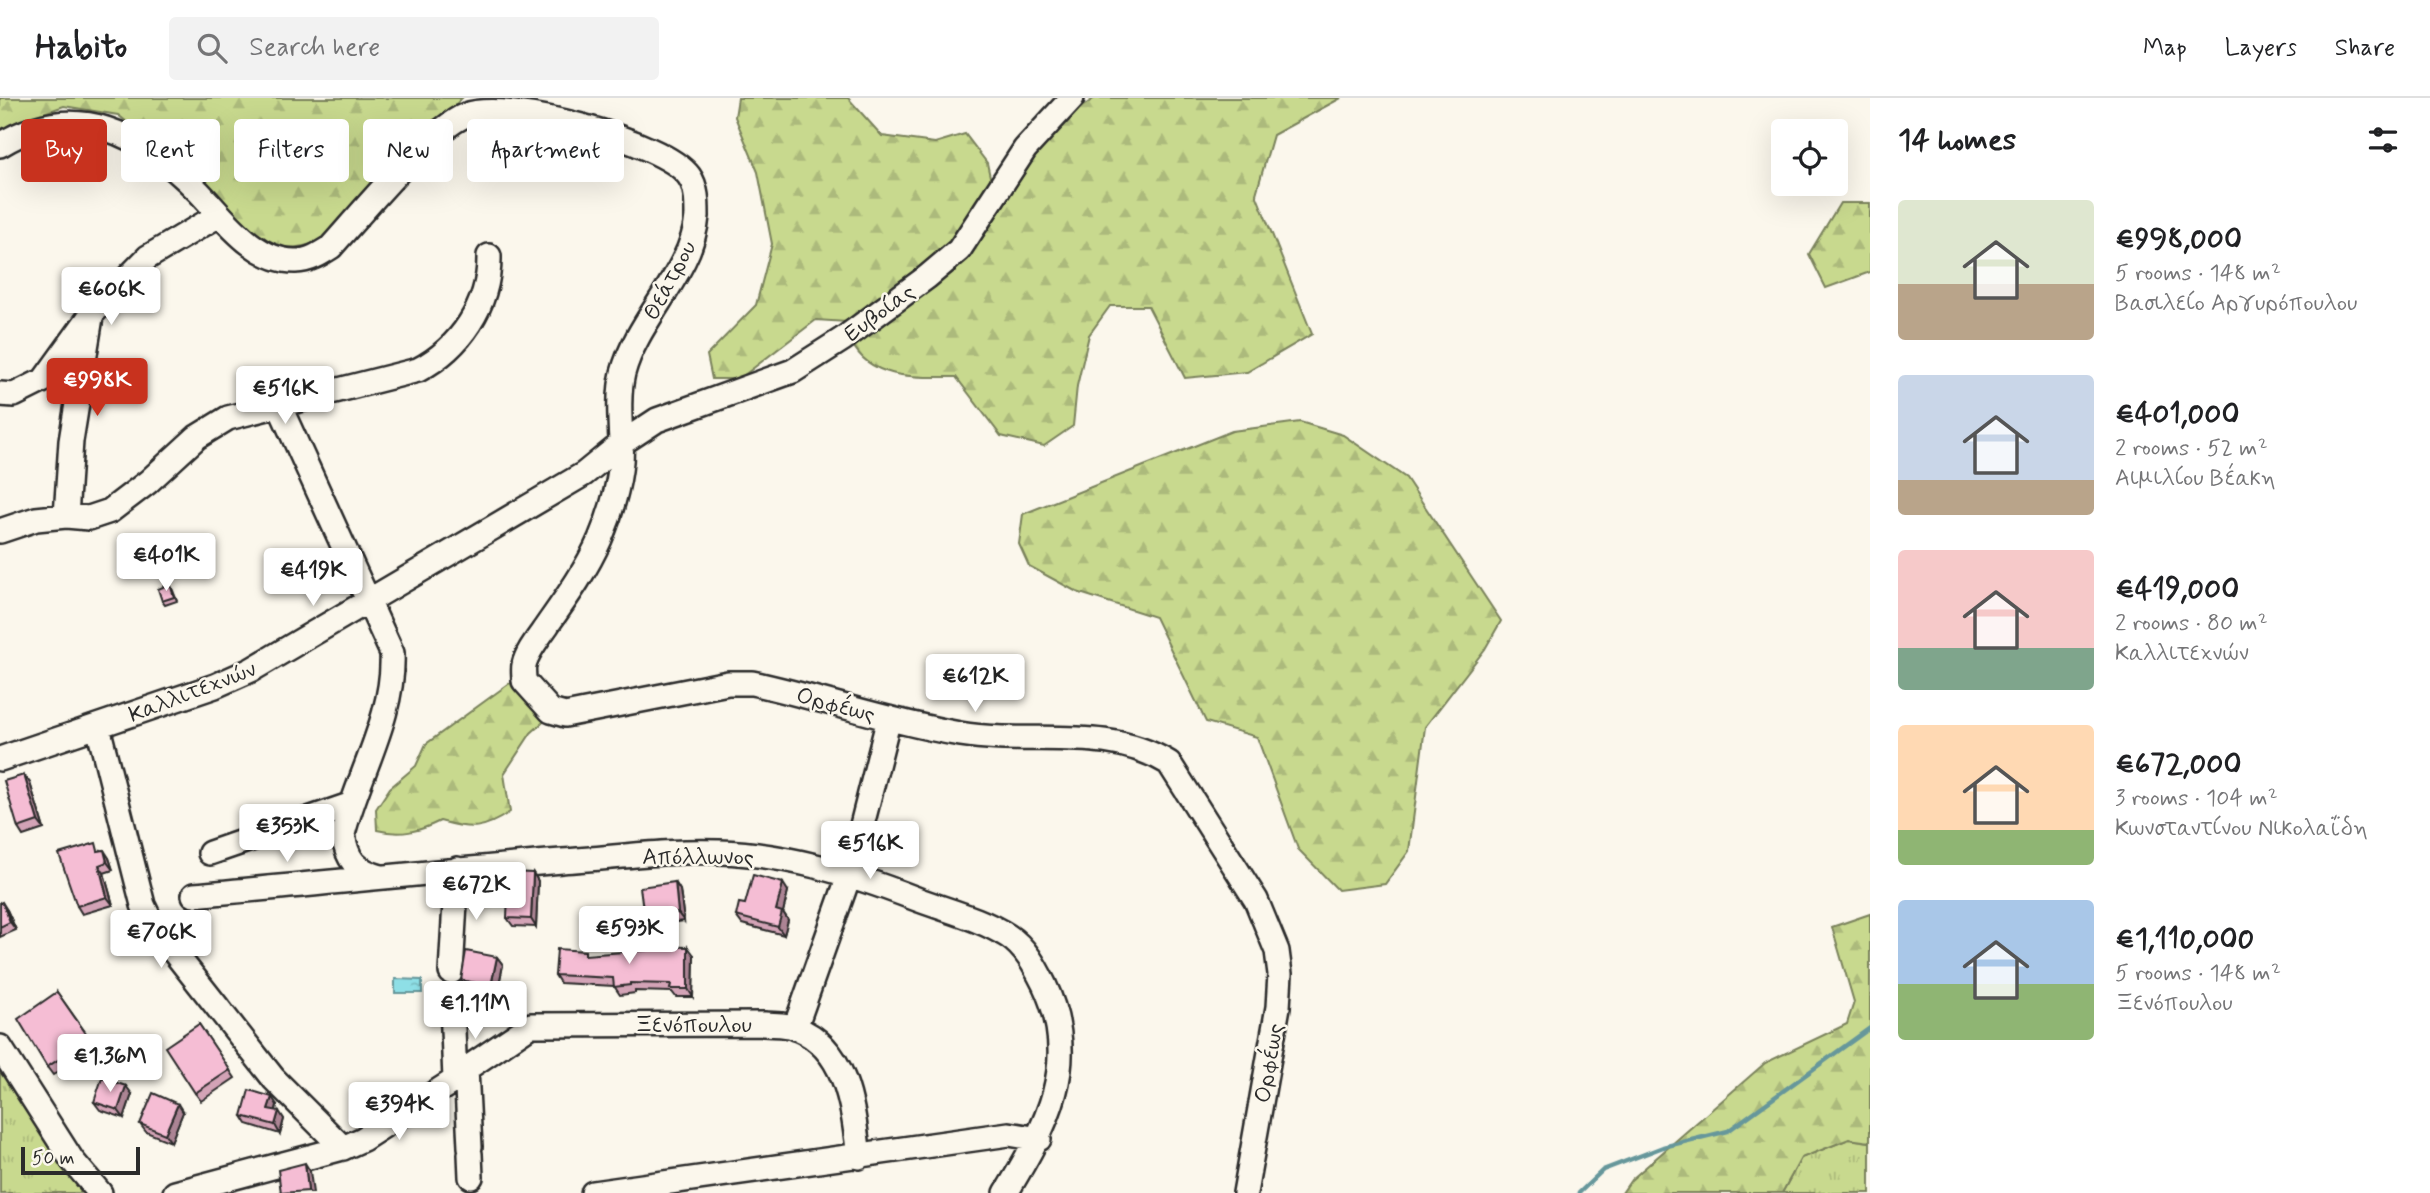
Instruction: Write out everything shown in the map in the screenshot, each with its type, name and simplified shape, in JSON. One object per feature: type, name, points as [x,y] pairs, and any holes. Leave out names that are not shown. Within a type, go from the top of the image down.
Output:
[{"type":"street","name":"Ευβοίας","points":[[622,443],[657,419],[793,371],[843,339],[927,277],[958,250],[1025,149],[1072,98]]},
{"type":"street","name":"Θεάτρου","points":[[0,145],[15,133],[63,117],[113,125],[151,149],[253,246],[275,257],[296,261],[315,257],[331,247],[430,141],[467,114],[490,112],[560,120],[651,149],[674,161],[690,177],[697,199],[696,221],[692,241],[634,344],[624,372],[619,429],[622,443]]},
{"type":"street","points":[[0,394],[21,393],[44,380],[91,315],[148,257],[219,215]]},
{"type":"street","points":[[0,531],[36,519],[66,516],[89,518],[110,511],[148,482],[197,437],[228,418],[418,370],[438,359],[460,337],[482,302],[489,277],[489,256]]},
{"type":"street","points":[[66,516],[71,441],[91,315]]},
{"type":"street","points":[[279,405],[392,653],[393,672],[387,702],[343,834],[346,850],[354,866],[383,877]]},
{"type":"street","name":"Καλλιτεχνών","points":[[0,759],[239,676],[584,474],[622,443]]},
{"type":"street","name":"Ορφέως","points":[[622,443],[616,492],[601,538],[524,665],[524,681],[534,695],[551,711],[565,715],[728,684],[752,683],[889,718],[986,737],[1099,740],[1152,752],[1169,763],[1256,900],[1277,951],[1278,1007],[1245,1193]]},
{"type":"street","points":[[795,1027],[850,873],[889,718]]},
{"type":"street","points":[[98,727],[143,905],[152,924],[274,1079],[343,1148]]},
{"type":"street","points":[[210,853],[352,804]]},
{"type":"street","name":"Απόλλωνος","points":[[194,895],[457,869],[720,852],[771,857],[850,873],[984,924],[1010,937],[1033,961],[1059,1025],[1061,1062],[1054,1103],[1039,1139],[1006,1193]]},
{"type":"street","points":[[451,972],[457,869]]},
{"type":"street","points":[[452,1004],[470,1159]]},
{"type":"street","name":"Ξενόπουλου","points":[[175,1193],[343,1148],[461,1074],[531,1026],[764,1024],[795,1027],[820,1042],[835,1060],[849,1089],[859,1157]]},
{"type":"street","points":[[0,1047],[72,1160],[99,1192]]},
{"type":"street","points":[[593,1193],[859,1157],[1009,1133],[1039,1139]]},
{"type":"green space","points":[[0,98],[462,98],[441,119],[363,119],[363,182],[380,182],[323,240],[306,246],[275,246],[258,240],[196,182],[220,182],[220,119],[123,119],[118,115],[64,106],[21,119],[0,133]]},
{"type":"green space","points":[[738,98],[848,98],[882,136],[935,143],[965,134],[987,163],[992,186],[955,243],[847,322],[816,320],[739,379],[712,379],[707,355],[756,305],[772,244],[758,172],[735,117]]},
{"type":"green space","points":[[1095,98],[1341,98],[1273,135],[1256,194],[1312,334],[1247,372],[1185,378],[1148,306],[1110,306],[1089,335],[1077,386],[1073,426],[1044,446],[1001,436],[956,377],[912,376],[884,370],[860,355],[852,343],[961,265],[978,244],[1038,153],[1073,114]]},
{"type":"green space","points":[[1840,203],[1870,203],[1870,272],[1826,288],[1809,254]]},
{"type":"green space","points":[[1300,422],[1343,435],[1406,478],[1501,621],[1485,649],[1425,727],[1409,851],[1385,884],[1338,890],[1298,849],[1257,737],[1206,722],[1155,617],[1077,592],[1029,566],[1019,544],[1023,514],[1232,431]]},
{"type":"green space","points":[[514,680],[549,717],[531,733],[504,774],[510,812],[477,827],[440,821],[409,832],[377,830],[376,809],[390,788],[416,766],[426,744]]},
{"type":"green space","points":[[1870,914],[1870,1142],[1849,1139],[1801,1158],[1782,1193],[1622,1193],[1631,1180],[1765,1063],[1847,1024],[1854,1002],[1832,927]]},
{"type":"green space","points":[[0,1058],[83,1189],[82,1193],[0,1193]]},
{"type":"green space","points":[[1849,1139],[1870,1142],[1870,1193],[1782,1193],[1801,1158]]},
{"type":"water","points":[[395,979],[422,980],[422,993],[395,993]]},
{"type":"building","points":[[170,584],[174,597],[162,601],[158,589]]},
{"type":"building","points":[[24,775],[38,821],[18,828],[4,781]]},
{"type":"building","points":[[96,843],[98,851],[104,850],[107,862],[99,865],[107,897],[77,906],[59,854]]},
{"type":"building","points":[[509,872],[533,873],[531,919],[507,918]]},
{"type":"building","points":[[753,875],[783,883],[776,910],[782,912],[778,927],[736,916],[739,903],[745,904]]},
{"type":"building","points":[[675,882],[678,913],[644,917],[640,887]]},
{"type":"building","points":[[2,902],[10,922],[0,927],[0,903]]},
{"type":"building","points":[[649,946],[688,947],[688,989],[670,989],[671,984],[630,983],[614,987],[613,978],[555,975],[557,949],[585,951],[585,955],[649,950]]},
{"type":"building","points":[[466,951],[497,957],[491,986],[461,980]]},
{"type":"building","points":[[57,992],[87,1035],[67,1048],[70,1052],[47,1067],[18,1019]]},
{"type":"building","points":[[199,1024],[230,1070],[195,1093],[165,1047]]},
{"type":"building","points":[[102,1078],[126,1086],[118,1110],[94,1102]]},
{"type":"building","points":[[249,1090],[272,1097],[268,1109],[279,1111],[275,1125],[242,1116]]},
{"type":"building","points":[[153,1093],[178,1104],[165,1134],[140,1124]]},
{"type":"building","points":[[305,1163],[308,1191],[281,1193],[278,1170]]},
{"type":"waterway","points":[[1579,1193],[1603,1170],[1663,1147],[1728,1131],[1870,1028]]}]
